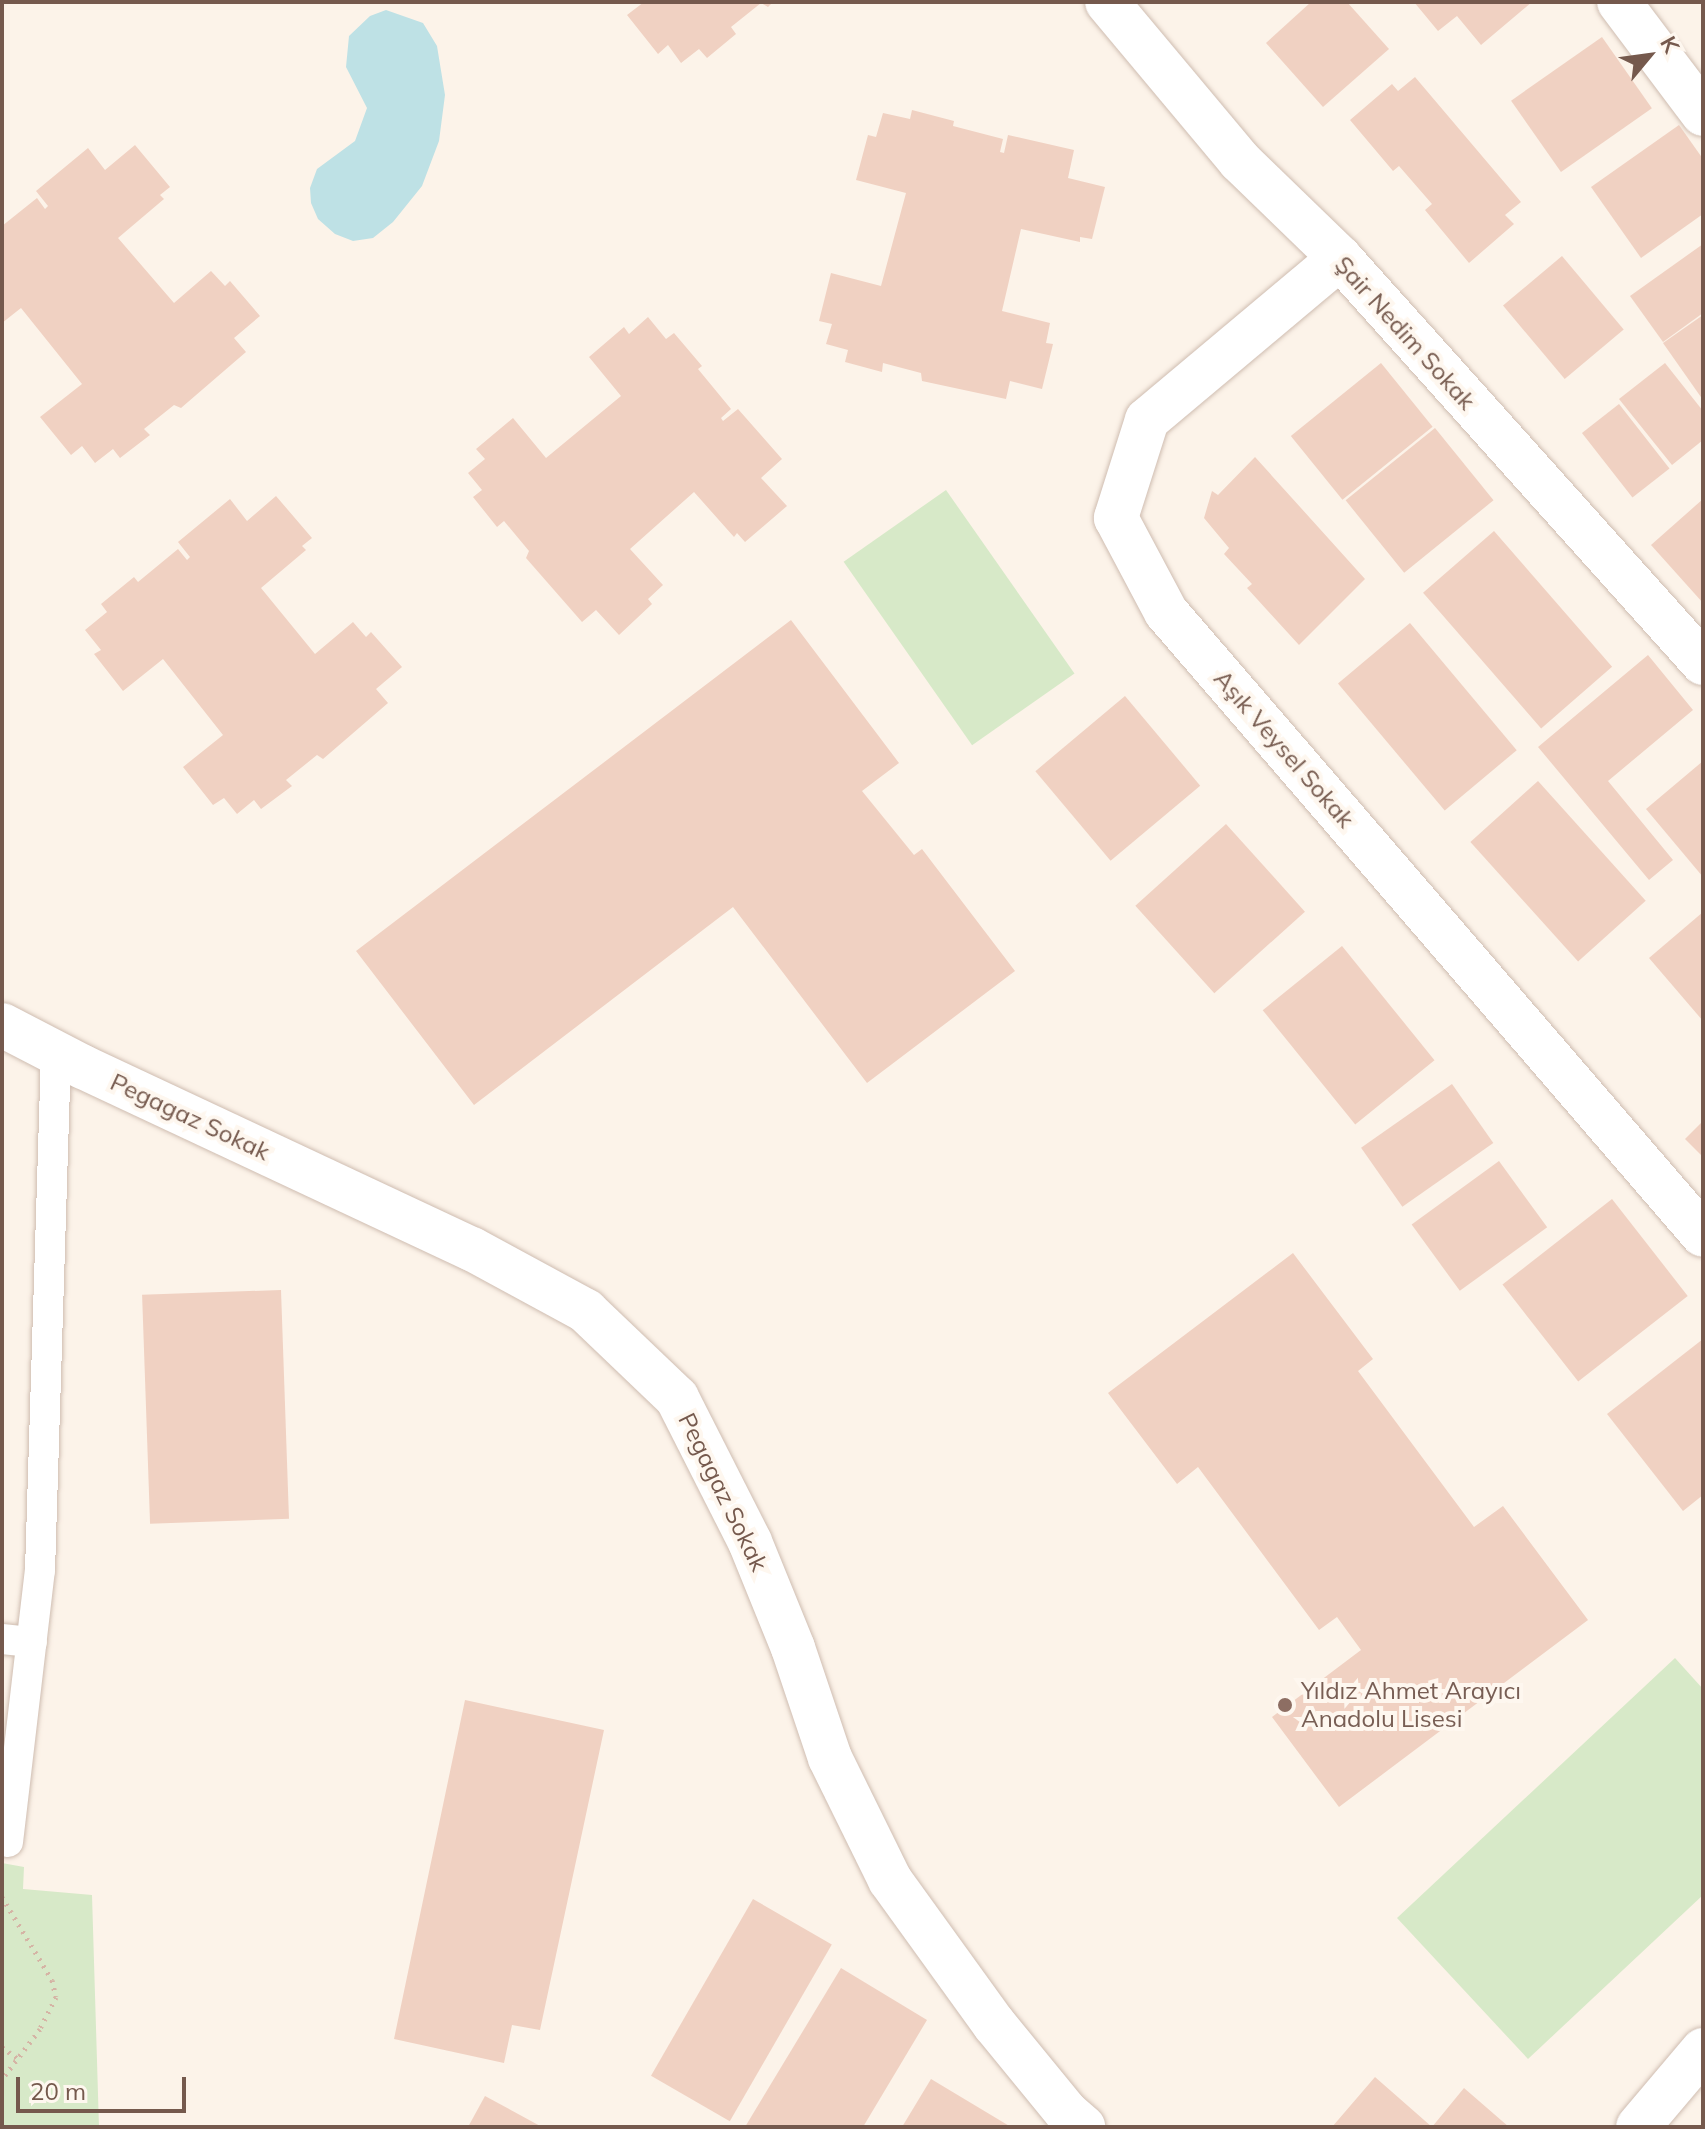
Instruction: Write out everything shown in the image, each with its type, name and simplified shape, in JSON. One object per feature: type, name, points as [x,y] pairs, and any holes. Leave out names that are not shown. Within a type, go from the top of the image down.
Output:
[{"type":"street","name":"Şair Nedim Sokak","points":[[1107,2],[1240,161],[1340,258],[1703,663]]},
{"type":"street","points":[[1619,2],[1703,114]]},
{"type":"street","name":"Aşık Veysel Sokak","points":[[1340,258],[1147,420],[1116,518],[1166,612],[1703,1235]]},
{"type":"street","name":"Pegagaz Sokak","points":[[2,1025],[472,1249],[586,1311],[677,1398],[750,1542],[793,1648],[830,1758],[890,1880],[994,2024],[1066,2112],[1083,2127]]},
{"type":"street","points":[[1638,2127],[1703,2050]]},
{"type":"lane","points":[[8,1842],[17,1641],[40,1571],[56,1053]]},
{"type":"path","points":[[2,1897],[52,1980],[56,1997],[40,2029],[2,2079]]},
{"type":"path","points":[[2,2047],[18,2059]]},
{"type":"green space","points":[[946,490],[1074,673],[972,745],[844,562]]},
{"type":"green space","points":[[1675,1658],[1703,1689],[1703,1895],[1528,2059],[1397,1918]]},
{"type":"green space","points":[[2,1863],[24,1867],[23,1889],[92,1895],[99,2127],[2,2127]]},
{"type":"water","points":[[386,10],[423,23],[437,46],[445,95],[439,141],[422,186],[393,222],[373,238],[353,241],[335,234],[318,219],[311,203],[310,188],[317,169],[355,141],[367,108],[346,67],[349,36],[370,16]]},
{"type":"building","points":[[644,2],[773,2],[768,7],[761,3],[731,27],[736,34],[707,58],[699,49],[681,63],[668,45],[658,54],[627,15]]},
{"type":"building","points":[[1311,2],[1347,2],[1389,49],[1323,107],[1266,43]]},
{"type":"building","points":[[1414,2],[1532,2],[1481,45],[1457,16],[1438,31]]},
{"type":"building","points":[[1602,37],[1652,108],[1561,172],[1511,101]]},
{"type":"building","points":[[1415,77],[1521,202],[1505,215],[1514,224],[1469,263],[1425,210],[1432,204],[1399,166],[1393,171],[1350,120],[1392,84],[1398,91]]},
{"type":"building","points":[[912,110],[954,121],[953,126],[1003,139],[1000,152],[1004,153],[1008,135],[1074,150],[1068,178],[1105,187],[1092,239],[1080,237],[1080,242],[1021,229],[1002,311],[1050,323],[1046,343],[1053,344],[1042,389],[1010,381],[1006,399],[922,381],[921,373],[883,363],[882,372],[845,362],[848,350],[826,344],[832,324],[819,321],[831,273],[881,286],[906,193],[856,180],[868,135],[876,137],[883,113],[910,119]]},
{"type":"building","points":[[1679,125],[1703,159],[1703,214],[1641,258],[1591,187]]},
{"type":"building","points":[[135,145],[170,187],[160,195],[164,199],[118,238],[174,303],[211,271],[225,286],[230,281],[260,316],[234,338],[246,352],[181,408],[174,405],[144,429],[150,435],[120,458],[113,449],[95,463],[82,446],[71,455],[40,417],[82,384],[21,308],[2,323],[2,226],[37,198],[45,209],[48,206],[36,191],[88,148],[105,170]]},
{"type":"building","points":[[1703,244],[1703,313],[1663,342],[1630,296]]},
{"type":"building","points":[[1562,256],[1624,330],[1565,379],[1503,305]]},
{"type":"building","points":[[1703,315],[1703,400],[1663,343]]},
{"type":"building","points":[[648,317],[666,339],[674,333],[702,366],[698,369],[731,409],[721,418],[723,421],[738,409],[782,459],[761,478],[787,506],[745,542],[737,533],[734,537],[694,492],[630,549],[663,585],[648,599],[652,604],[619,635],[596,610],[582,622],[526,558],[529,551],[504,521],[497,527],[473,497],[482,490],[468,473],[485,459],[476,449],[513,418],[546,458],[621,396],[589,357],[624,327],[629,334]]},
{"type":"building","points":[[1381,363],[1433,427],[1342,500],[1291,436]]},
{"type":"building","points":[[1665,363],[1703,411],[1703,440],[1672,465],[1619,399]]},
{"type":"building","points":[[1619,404],[1669,469],[1632,498],[1582,433]]},
{"type":"building","points":[[1435,428],[1494,500],[1404,573],[1346,500]]},
{"type":"building","points":[[1255,457],[1365,579],[1299,645],[1247,588],[1252,584],[1224,554],[1229,548],[1204,518],[1212,491],[1218,495]]},
{"type":"building","points":[[276,496],[312,538],[302,546],[306,550],[261,588],[315,654],[353,622],[366,637],[371,632],[402,667],[376,689],[388,703],[323,759],[317,755],[286,780],[292,786],[261,809],[254,800],[237,814],[224,798],[213,805],[183,767],[223,735],[163,659],[123,691],[94,654],[101,650],[85,630],[107,612],[101,604],[134,577],[138,582],[178,549],[187,560],[190,557],[178,542],[230,499],[247,521]]},
{"type":"building","points":[[1703,499],[1703,603],[1651,545]]},
{"type":"building","points":[[1494,531],[1612,667],[1541,729],[1423,593]]},
{"type":"building","points":[[791,620],[899,763],[862,791],[914,855],[922,849],[1015,971],[867,1083],[733,907],[474,1105],[356,951]]},
{"type":"building","points":[[1410,623],[1517,750],[1445,811],[1338,683]]},
{"type":"building","points":[[1648,655],[1693,710],[1608,781],[1673,860],[1649,880],[1538,747]]},
{"type":"building","points":[[1125,696],[1200,786],[1111,861],[1035,771]]},
{"type":"building","points":[[1703,761],[1703,877],[1646,809]]},
{"type":"building","points":[[1538,781],[1646,901],[1578,962],[1470,842]]},
{"type":"building","points":[[1226,824],[1305,912],[1214,993],[1135,906]]},
{"type":"building","points":[[1703,912],[1703,1021],[1649,958]]},
{"type":"building","points":[[1342,946],[1435,1060],[1355,1124],[1263,1010]]},
{"type":"building","points":[[1452,1084],[1493,1143],[1402,1207],[1361,1148]]},
{"type":"building","points":[[1703,1121],[1703,1157],[1685,1139]]},
{"type":"building","points":[[1499,1161],[1547,1227],[1460,1291],[1412,1224]]},
{"type":"building","points":[[1612,1199],[1688,1296],[1578,1382],[1502,1285]]},
{"type":"building","points":[[1293,1253],[1373,1359],[1358,1371],[1474,1527],[1503,1506],[1588,1620],[1339,1807],[1272,1717],[1361,1650],[1337,1617],[1319,1630],[1198,1467],[1177,1484],[1108,1393]]},
{"type":"building","points":[[281,1290],[289,1519],[150,1524],[142,1295]]},
{"type":"building","points":[[1703,1339],[1703,1495],[1683,1511],[1607,1414]]},
{"type":"building","points":[[465,1700],[604,1730],[540,2030],[512,2025],[504,2063],[394,2039]]},
{"type":"building","points":[[753,1899],[832,1944],[730,2121],[651,2076]]},
{"type":"building","points":[[841,1968],[927,2020],[863,2127],[745,2127]]},
{"type":"building","points":[[1375,2077],[1432,2127],[1332,2127]]},
{"type":"building","points":[[931,2079],[1011,2127],[902,2127]]},
{"type":"building","points":[[1464,2088],[1509,2127],[1432,2127]]},
{"type":"building","points":[[485,2096],[542,2127],[468,2127]]},
{"type":"place","name":"Yıldız Ahmet Arayıcı Anadolu Lisesi","points":[[1285,1705]]}]
